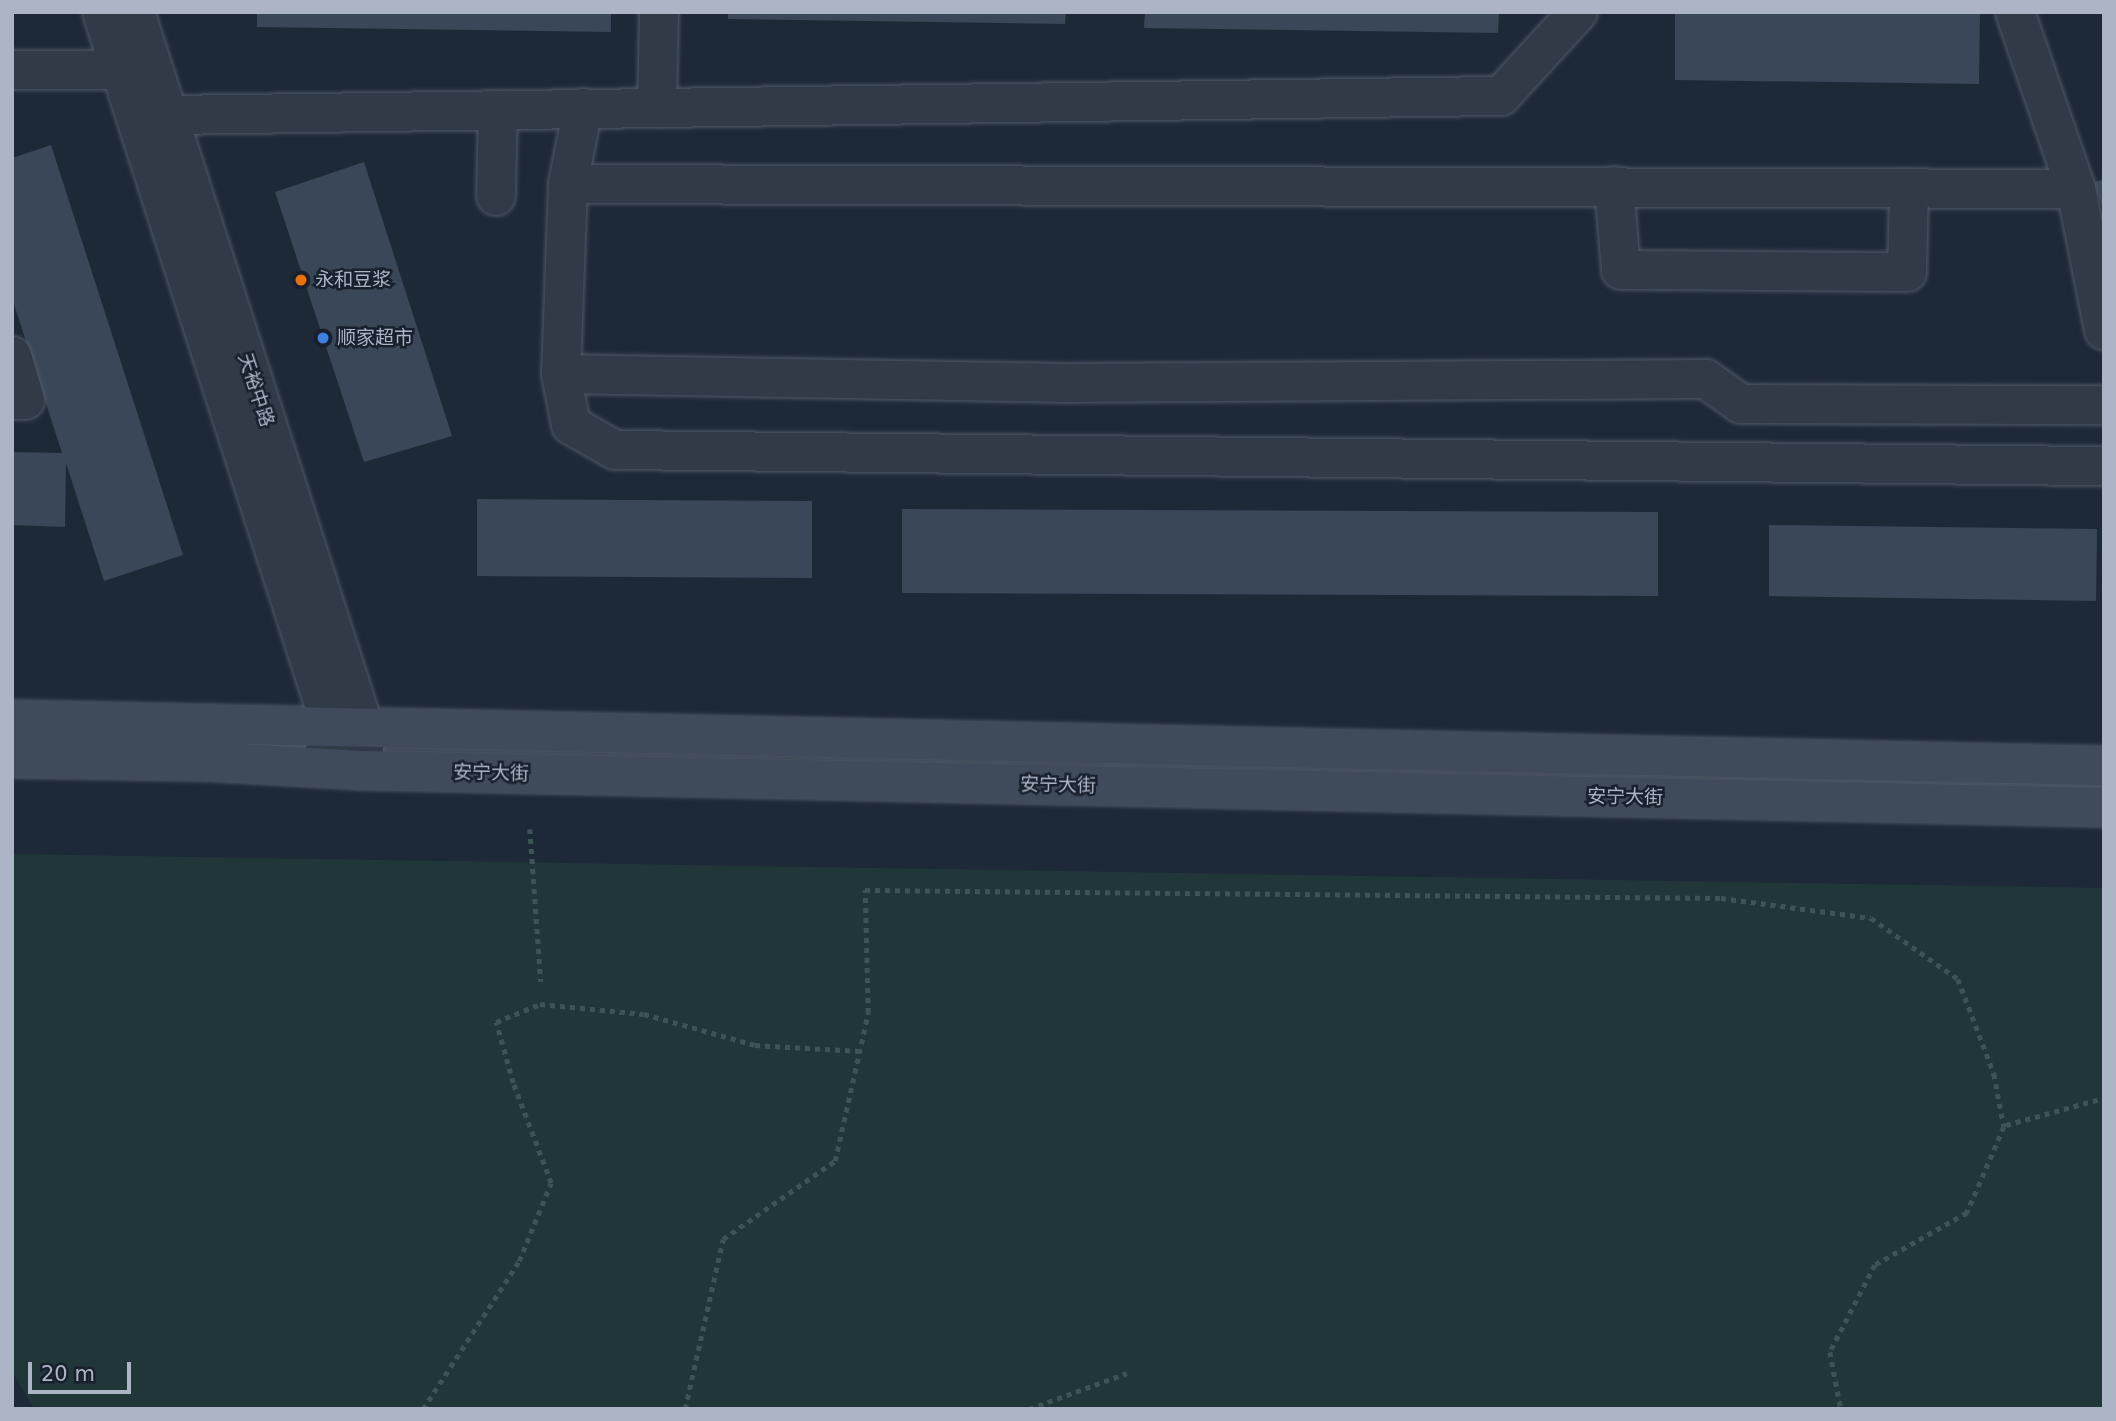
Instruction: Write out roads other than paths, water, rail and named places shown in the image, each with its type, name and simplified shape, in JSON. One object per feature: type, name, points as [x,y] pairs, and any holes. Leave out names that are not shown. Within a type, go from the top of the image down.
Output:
[{"type":"main road","points":[[12,720],[2104,766]]},
{"type":"main road","name":"安宁大街","points":[[12,758],[206,761],[363,770],[2104,807]]},
{"type":"street","name":"天裕中路","points":[[103,12],[363,770]]},
{"type":"street","name":"天裕中路","points":[[135,12],[168,115],[348,727]]},
{"type":"street","points":[[657,108],[659,12]]},
{"type":"street","points":[[168,115],[1501,96],[1578,12]]},
{"type":"street","points":[[2015,12],[2076,189],[2102,313]]},
{"type":"street","points":[[12,70],[121,70]]},
{"type":"street","points":[[583,108],[568,184],[561,374],[571,425],[615,450],[2104,466]]},
{"type":"street","points":[[496,196],[498,111]]},
{"type":"street","points":[[568,184],[2076,189]]},
{"type":"street","points":[[1614,186],[1621,270],[1879,272],[1906,272],[1909,188]]},
{"type":"street","points":[[12,356],[24,400],[12,400]]},
{"type":"street","points":[[561,374],[1064,383],[1706,379],[1741,404],[2104,405]]},
{"type":"street","points":[[320,767],[348,727]]},
{"type":"place","name":"永和豆浆","points":[[301,280]]},
{"type":"place","name":"顺家超市","points":[[323,338]]}]
